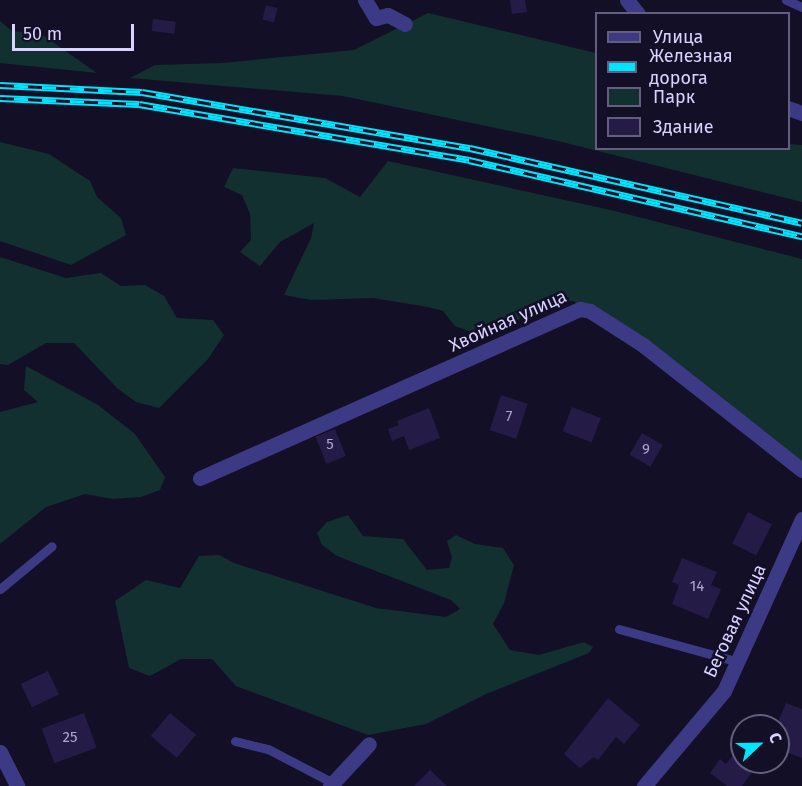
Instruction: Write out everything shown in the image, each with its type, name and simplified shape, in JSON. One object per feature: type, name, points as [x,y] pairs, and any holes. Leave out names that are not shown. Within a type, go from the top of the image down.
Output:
[{"type":"street","points":[[365,0],[376,18],[388,15],[405,24]]},
{"type":"street","points":[[627,0],[636,12]]},
{"type":"street","name":"Хвойная улица","points":[[200,478],[580,309],[590,311],[643,345],[802,470]]},
{"type":"street","name":"Беговая улица","points":[[644,786],[717,702],[739,662],[802,519]]},
{"type":"street","points":[[332,784],[369,744]]},
{"type":"street","points":[[0,752],[17,786]]},
{"type":"lane","points":[[786,0],[802,7]]},
{"type":"lane","points":[[0,590],[52,546]]},
{"type":"lane","points":[[619,629],[739,662]]},
{"type":"lane","points":[[235,741],[268,749],[332,784]]},
{"type":"green space","points":[[428,13],[595,53],[595,150],[790,150],[790,144],[802,145],[802,202],[558,141],[343,96],[130,78],[155,65],[222,63],[354,50]]},
{"type":"green space","points":[[0,21],[12,31],[41,34],[97,73],[0,63]]},
{"type":"green space","points":[[0,142],[49,154],[90,181],[97,197],[121,218],[126,235],[71,265],[0,241]]},
{"type":"green space","points":[[388,161],[615,211],[802,259],[802,461],[573,301],[547,301],[510,325],[479,335],[455,326],[443,311],[428,307],[373,298],[311,300],[284,295],[311,238],[314,223],[280,242],[260,266],[240,252],[251,240],[250,214],[242,195],[224,187],[233,168],[325,178],[360,197]]},
{"type":"green space","points":[[0,257],[66,278],[101,273],[121,286],[145,285],[164,296],[177,318],[213,320],[224,335],[208,359],[159,408],[136,402],[117,388],[74,343],[46,343],[8,365],[0,364]]},
{"type":"green space","points":[[26,366],[98,405],[135,434],[165,477],[160,490],[141,497],[113,499],[85,494],[46,507],[0,544],[0,412],[38,402],[24,390]]},
{"type":"green space","points":[[348,515],[363,536],[403,539],[427,570],[449,568],[452,558],[447,541],[456,535],[475,544],[503,548],[514,565],[504,603],[493,624],[510,650],[539,655],[584,642],[593,647],[589,653],[486,694],[426,724],[368,735],[236,686],[212,659],[181,659],[150,676],[129,668],[115,601],[146,580],[180,588],[199,556],[219,555],[234,563],[376,608],[446,617],[460,609],[451,600],[337,556],[322,545],[317,533],[327,522]]},
{"type":"building","points":[[510,0],[525,0],[527,12],[512,14]]},
{"type":"building","points":[[266,5],[278,8],[274,22],[262,20]]},
{"type":"building","points":[[153,19],[176,22],[174,34],[152,31]]},
{"type":"building","points":[[501,395],[528,404],[516,439],[490,430]]},
{"type":"building","points":[[572,407],[601,418],[592,442],[563,431]]},
{"type":"building","points":[[429,408],[440,438],[409,450],[404,436],[392,441],[388,429],[399,425],[397,421]]},
{"type":"building","points":[[335,429],[346,456],[326,464],[316,437]]},
{"type":"building","points":[[642,433],[663,445],[650,467],[630,455]]},
{"type":"building","points":[[748,512],[772,524],[756,555],[732,543]]},
{"type":"building","points":[[682,558],[717,572],[711,585],[721,589],[708,619],[672,604],[679,585],[672,582]]},
{"type":"building","points":[[48,671],[59,695],[32,707],[21,684]]},
{"type":"building","points":[[608,698],[640,725],[624,744],[616,737],[598,760],[594,757],[580,768],[564,754]]},
{"type":"building","points":[[786,703],[802,709],[802,758],[790,754],[790,714],[781,714]]},
{"type":"building","points":[[84,713],[97,748],[54,763],[42,728]]},
{"type":"building","points":[[170,713],[196,735],[177,758],[151,736]]},
{"type":"building","points":[[720,759],[726,764],[730,759],[730,774],[751,774],[742,786],[727,786],[710,773]]},
{"type":"building","points":[[430,770],[447,786],[414,786]]},
{"type":"railway","points":[[0,85],[142,92],[470,148],[802,223]]},
{"type":"railway","points":[[0,98],[139,104],[469,160],[802,236]]}]
